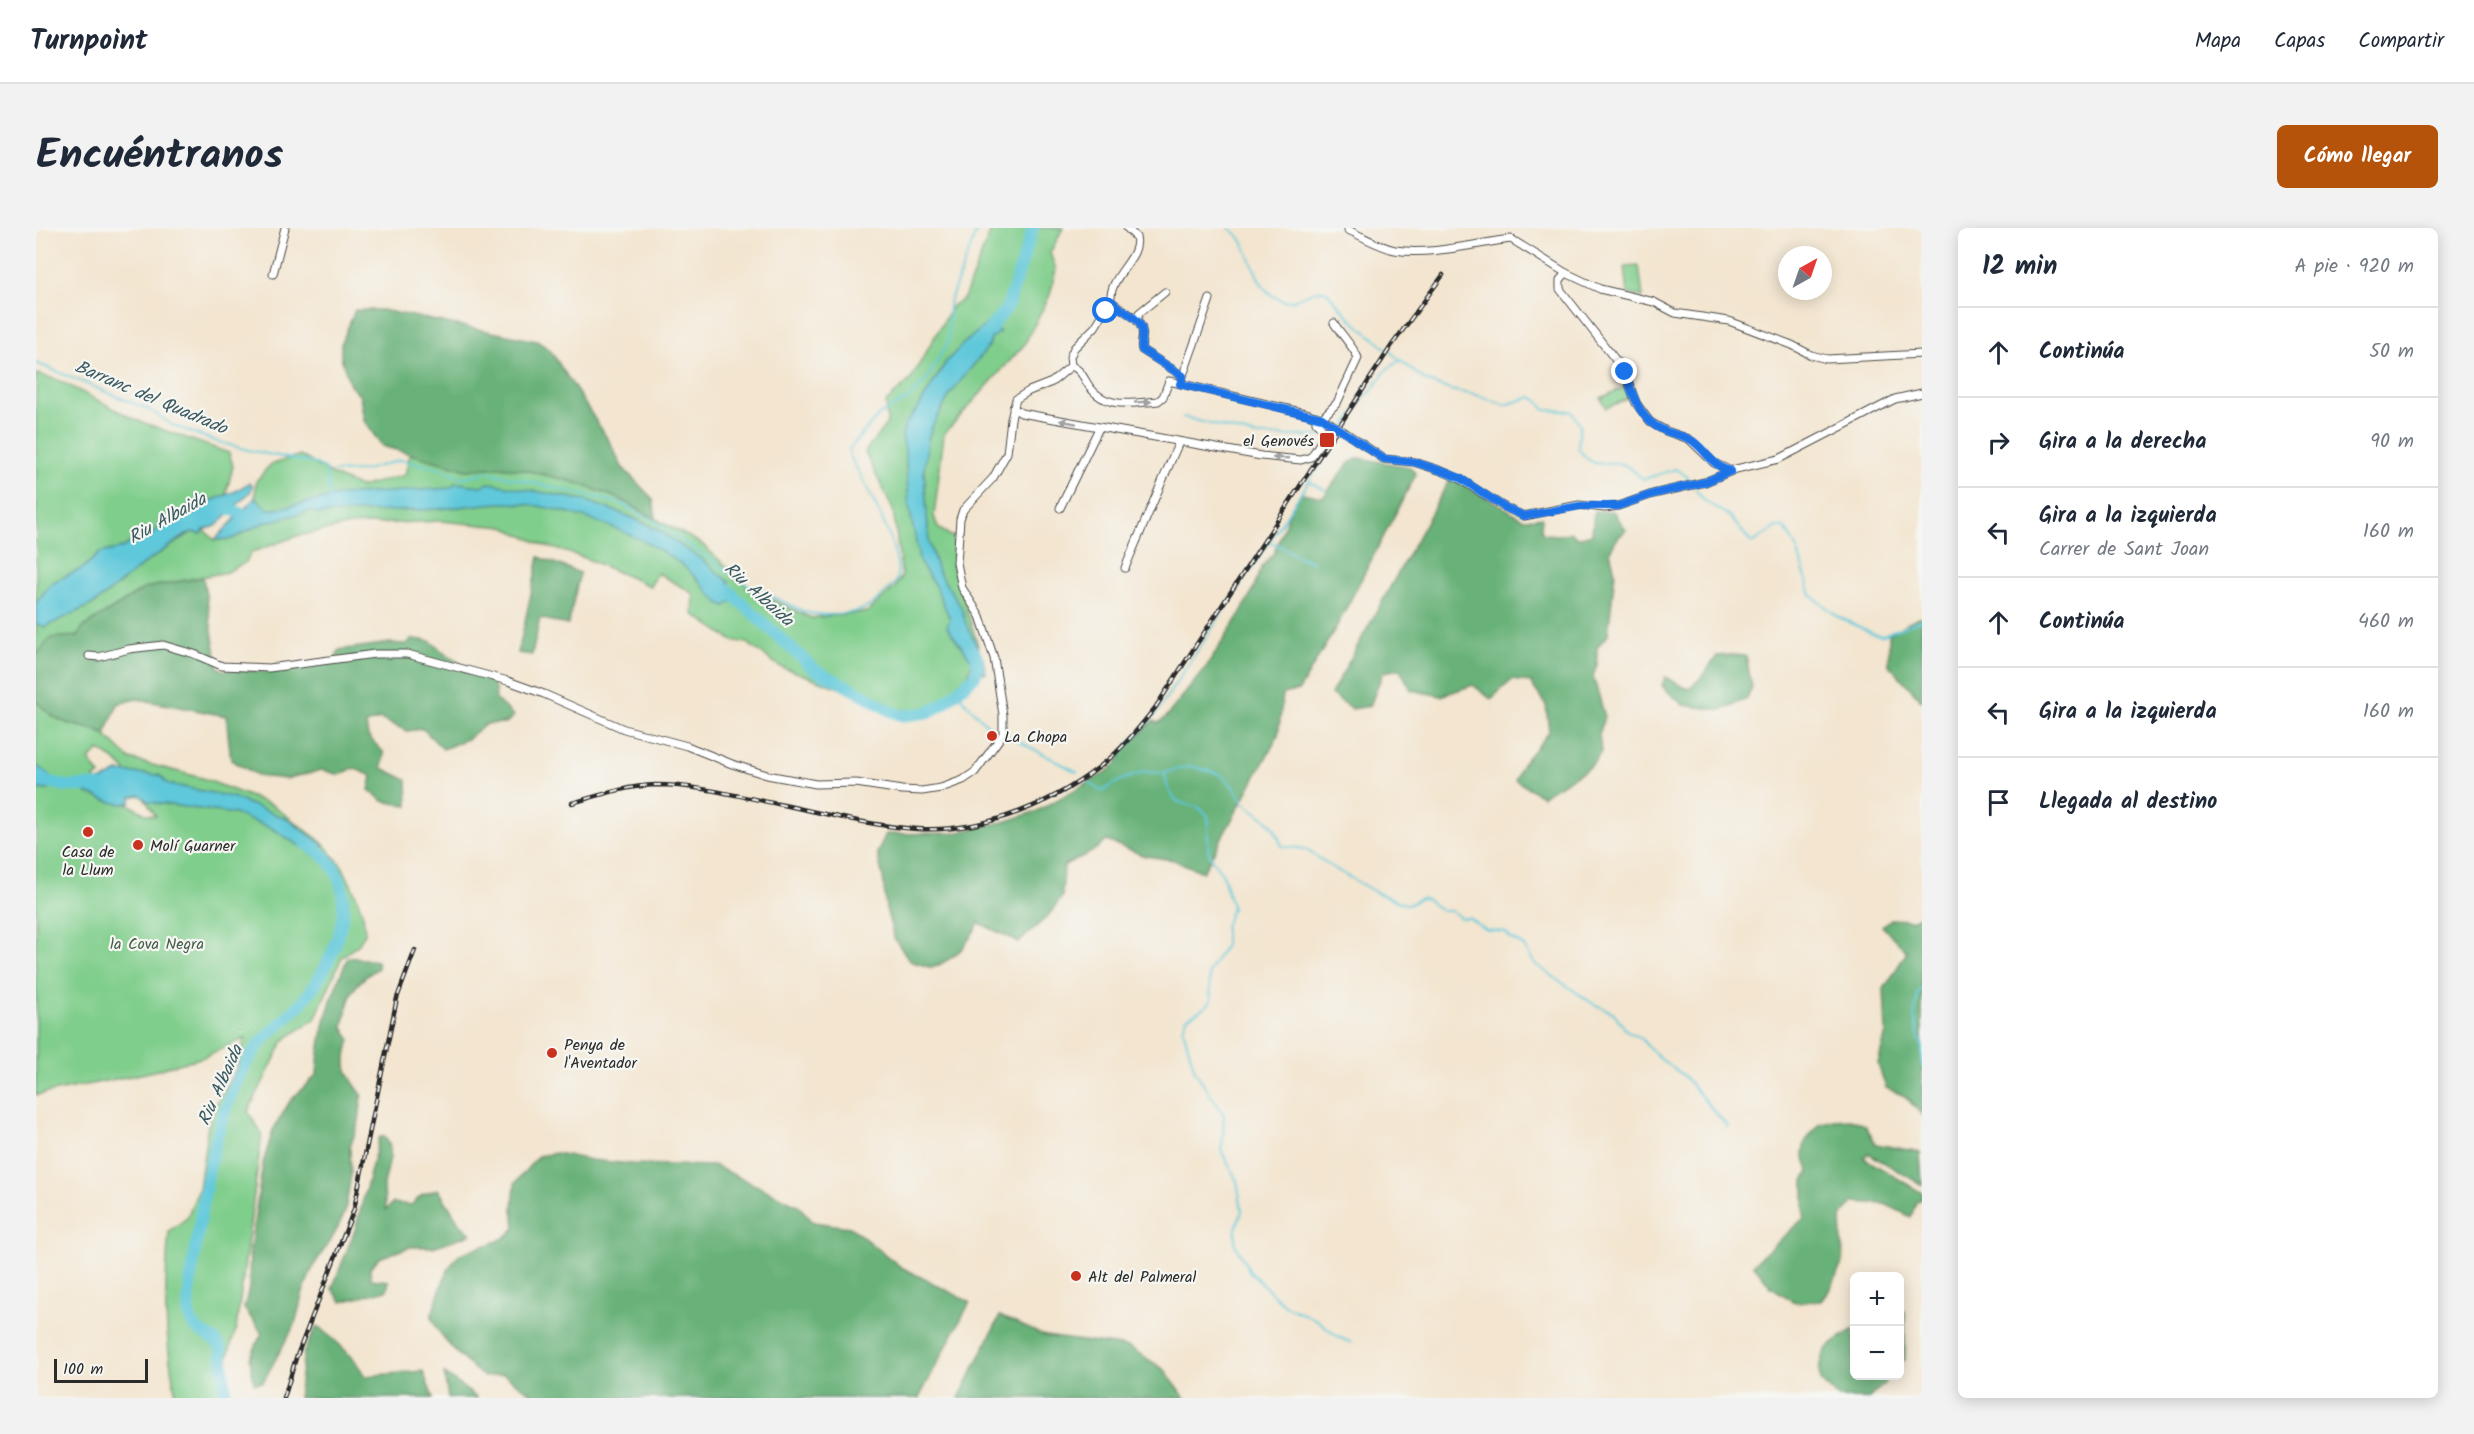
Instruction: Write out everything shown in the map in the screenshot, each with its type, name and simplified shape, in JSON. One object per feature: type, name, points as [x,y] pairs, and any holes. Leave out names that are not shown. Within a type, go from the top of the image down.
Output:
[{"type":"street","points":[[273,274],[285,228]]},
{"type":"street","points":[[89,656],[99,657],[129,649],[163,645],[194,654],[222,666],[270,668],[375,654],[407,654],[508,681],[624,729],[682,744],[732,764],[768,775],[816,784],[856,783],[922,791],[963,780],[975,772],[999,741],[1004,729],[994,658],[986,630],[962,588],[957,563],[960,519],[963,510],[993,478],[1008,453],[1013,408],[1019,397],[1052,382],[1071,366],[1072,351],[1095,327],[1111,301],[1111,291],[1117,278],[1136,248],[1136,237],[1127,228]]},
{"type":"street","points":[[1348,230],[1372,243],[1406,251],[1465,248],[1511,239],[1566,273],[1600,289],[1654,302],[1675,313],[1729,321],[1818,357],[1922,354]]},
{"type":"street","points":[[1566,273],[1560,280],[1560,290],[1625,372],[1636,404],[1650,422],[1666,432],[1689,439],[1714,463],[1731,471]]},
{"type":"street","points":[[1137,321],[1139,313],[1165,292]]},
{"type":"street","points":[[1182,380],[1210,299]]},
{"type":"street","points":[[1111,301],[1137,321],[1142,328],[1140,346],[1142,350],[1182,380]]},
{"type":"street","points":[[1013,408],[1021,413],[1099,428],[1261,456],[1306,460],[1314,453],[1325,435],[1316,423],[1319,417],[1339,400],[1358,358],[1334,322]]},
{"type":"street","points":[[1071,366],[1078,369],[1095,393],[1115,404],[1158,401],[1163,397],[1169,381],[1182,380],[1319,417],[1384,459],[1414,462],[1460,478],[1504,507],[1524,516],[1580,506],[1618,506],[1643,496],[1705,482],[1731,471],[1779,459],[1895,399],[1922,393]]},
{"type":"street","points":[[1060,508],[1099,428]]},
{"type":"street","points":[[1125,568],[1179,442]]},
{"type":"green space","name":"la Cova Negra","points":[[992,228],[1063,228],[1050,253],[1056,269],[1050,295],[1024,345],[944,434],[934,516],[938,528],[954,538],[953,566],[978,645],[966,681],[931,709],[903,711],[779,666],[747,643],[733,641],[693,614],[694,594],[658,573],[650,586],[585,558],[543,545],[504,527],[440,521],[351,525],[297,536],[252,552],[246,562],[227,572],[145,588],[82,628],[74,725],[91,727],[105,735],[130,759],[202,778],[272,805],[322,842],[342,866],[363,915],[365,933],[359,944],[342,957],[315,1019],[284,1040],[248,1112],[262,1134],[236,1330],[228,1356],[227,1371],[232,1398],[174,1398],[166,1311],[169,1231],[187,1218],[199,1188],[208,1125],[218,1100],[236,1069],[245,1038],[204,1057],[146,1073],[36,1095],[36,374],[58,380],[136,420],[229,453],[233,466],[225,498],[95,603],[149,560],[192,532],[201,534],[204,530],[215,540],[255,498],[256,481],[270,465],[300,455],[333,475],[360,487],[405,475],[410,453],[466,470],[499,467],[525,470],[574,482],[620,499],[702,544],[754,592],[811,618],[867,612],[896,586],[902,576],[893,510],[865,452],[887,423],[886,402],[911,379],[952,306],[964,298]],"holes":[[[99,750],[125,770],[156,816],[145,814],[98,785],[94,777],[100,775],[89,760]]]},
{"type":"green space","points":[[1639,266],[1643,297],[1628,294],[1625,267]]},
{"type":"green space","points":[[355,310],[382,310],[537,341],[550,350],[611,444],[622,467],[653,499],[656,519],[620,499],[574,482],[525,470],[499,467],[467,470],[382,446],[364,421],[360,396],[350,385],[341,357],[341,344]]},
{"type":"green space","points":[[1624,387],[1629,398],[1606,408],[1601,398]]},
{"type":"green space","points":[[1359,458],[1410,467],[1416,474],[1338,624],[1299,690],[1283,694],[1278,736],[1203,872],[1174,860],[1145,856],[1107,841],[1090,853],[1064,865],[1062,897],[1048,916],[1019,942],[979,923],[970,939],[960,950],[941,964],[932,968],[910,961],[894,938],[886,908],[883,877],[877,853],[886,834],[954,833],[1007,821],[1037,811],[1105,773],[1116,764],[1122,752],[1153,721],[1158,723],[1166,717],[1207,666],[1240,614],[1262,567],[1274,553],[1292,506],[1302,493],[1323,497],[1349,463]]},
{"type":"green space","points":[[1451,477],[1524,519],[1542,517],[1543,534],[1560,535],[1571,532],[1577,538],[1592,534],[1594,511],[1613,511],[1626,530],[1616,540],[1610,551],[1615,572],[1608,635],[1597,647],[1597,665],[1593,676],[1605,717],[1599,734],[1601,752],[1591,766],[1542,796],[1515,780],[1522,764],[1549,732],[1546,705],[1530,682],[1512,680],[1491,699],[1473,685],[1441,696],[1411,690],[1400,669],[1383,672],[1370,706],[1352,709],[1331,694]]},
{"type":"green space","points":[[539,557],[580,573],[568,625],[540,618],[532,655],[518,653]]},
{"type":"green space","points":[[203,577],[218,667],[223,670],[273,671],[333,663],[339,650],[389,643],[406,644],[413,639],[430,641],[448,656],[490,680],[495,688],[496,700],[514,716],[506,723],[486,724],[467,739],[443,749],[423,729],[407,731],[380,719],[366,724],[368,736],[384,753],[382,768],[407,780],[408,806],[383,801],[369,790],[372,776],[353,768],[340,775],[322,770],[286,779],[259,776],[231,760],[226,716],[137,699],[118,704],[105,735],[62,722],[36,701],[36,656],[50,638],[78,636],[82,628],[145,588]]},
{"type":"green space","points":[[1918,617],[1922,617],[1922,701],[1889,665],[1889,634]]},
{"type":"green space","points":[[1717,656],[1746,656],[1752,688],[1747,699],[1721,710],[1683,705],[1662,686],[1665,677],[1688,689],[1700,679]]},
{"type":"green space","points":[[1922,914],[1922,1115],[1905,1096],[1886,1088],[1878,1064],[1886,1033],[1884,989],[1907,952],[1882,926],[1891,919],[1912,920]]},
{"type":"green space","points":[[348,957],[377,961],[378,968],[356,986],[349,1000],[343,1028],[350,1039],[346,1056],[347,1068],[362,1095],[359,1121],[350,1147],[351,1175],[345,1212],[334,1235],[314,1265],[304,1289],[295,1324],[263,1382],[254,1383],[250,1358],[262,1333],[244,1308],[249,1288],[250,1249],[263,1163],[273,1130],[290,1101],[317,1074],[320,1044],[327,1014]]},
{"type":"green space","points":[[1850,1119],[1865,1125],[1876,1144],[1920,1152],[1922,1185],[1868,1153],[1864,1158],[1922,1193],[1922,1199],[1916,1202],[1911,1217],[1885,1204],[1854,1202],[1841,1217],[1843,1261],[1832,1286],[1821,1301],[1795,1302],[1771,1287],[1753,1264],[1804,1218],[1804,1181],[1809,1170],[1803,1153],[1805,1142],[1819,1124]]},
{"type":"green space","points":[[384,1136],[390,1148],[390,1160],[384,1186],[386,1210],[393,1203],[411,1205],[422,1195],[438,1189],[458,1221],[471,1234],[433,1247],[410,1247],[379,1258],[370,1268],[371,1279],[389,1281],[387,1290],[342,1302],[332,1289],[356,1227],[379,1138]]},
{"type":"green space","points":[[556,1153],[591,1160],[632,1164],[715,1166],[798,1205],[813,1222],[850,1227],[901,1267],[970,1302],[919,1398],[533,1398],[530,1392],[503,1374],[484,1377],[448,1343],[431,1317],[451,1265],[461,1254],[503,1239],[515,1228],[513,1208],[515,1183],[538,1156]]},
{"type":"green space","points":[[1904,1312],[1905,1312],[1904,1360]]},
{"type":"green space","points":[[1000,1316],[1045,1336],[1129,1347],[1165,1370],[1185,1398],[959,1398]]},
{"type":"green space","points":[[317,1326],[344,1348],[365,1376],[423,1371],[433,1398],[298,1398],[304,1351]]},
{"type":"green space","points":[[1850,1332],[1850,1380],[1886,1380],[1869,1398],[1839,1398],[1820,1381],[1819,1370],[1823,1355],[1826,1349]]},
{"type":"green space","points":[[444,1373],[477,1398],[448,1398]]},
{"type":"water","points":[[988,323],[1000,332],[991,338],[989,346],[951,393],[932,427],[924,470],[929,543],[938,571],[961,607],[967,626],[982,656],[986,673],[978,673],[947,627],[950,619],[936,587],[920,563],[909,506],[902,436],[905,424],[920,405],[946,362]]},
{"type":"water","points":[[249,483],[253,486],[250,492],[216,526],[204,530],[201,534],[192,532],[186,535],[149,560],[95,603],[45,627],[36,624],[36,603],[51,583],[83,568],[100,553],[122,548],[137,538],[156,532],[161,523],[176,519],[200,505],[236,491]]},
{"type":"water","points":[[455,483],[481,486],[489,483],[584,500],[631,517],[656,529],[701,559],[729,582],[732,601],[726,606],[719,603],[686,568],[643,541],[574,514],[528,505],[497,503],[423,510],[319,514],[311,511],[263,523],[232,539],[215,540],[255,498],[268,509],[275,509],[342,495],[451,488]]},
{"type":"water","points":[[36,765],[54,779],[48,790],[36,789]]},
{"type":"water","points":[[118,772],[159,775],[168,784],[232,797],[287,819],[323,845],[314,855],[273,829],[235,814],[149,802],[140,795],[131,797],[131,802],[120,804],[86,793],[85,783],[103,780]]},
{"type":"waterway","points":[[334,472],[362,471],[400,460],[439,468],[462,478],[487,472],[620,503],[650,519],[751,587],[805,612],[839,614],[865,608],[896,582],[898,570],[890,537],[850,456],[849,449],[879,415],[908,399],[926,381],[948,342],[949,303],[978,228]]},
{"type":"waterway","name":"Riu Albaida","points":[[982,338],[1007,308],[1033,228]]},
{"type":"waterway","points":[[1229,228],[1244,244],[1258,277],[1271,294],[1281,300],[1292,301],[1313,292],[1326,291],[1352,320],[1424,380],[1450,390],[1480,396],[1505,405],[1531,397],[1537,400],[1545,410],[1571,411],[1580,424],[1578,448],[1590,461],[1624,465],[1644,479],[1676,469],[1685,475],[1691,484]]},
{"type":"waterway","points":[[1121,753],[1157,712],[1365,396],[1370,393],[1387,369],[1399,361]]},
{"type":"waterway","name":"Barranc del Quadrado","points":[[36,363],[150,410],[172,425],[215,441],[317,464],[326,470],[330,498]]},
{"type":"waterway","points":[[1183,417],[1257,436],[1320,436]]},
{"type":"waterway","points":[[1310,482],[1325,490]]},
{"type":"waterway","points":[[1694,488],[1705,501],[1729,516],[1752,543],[1776,527],[1786,530],[1797,549],[1811,595],[1837,616],[1874,634],[1883,635],[1922,619]]},
{"type":"waterway","name":"Riu Albaida","points":[[220,509],[224,506],[251,518],[257,518]]},
{"type":"waterway","points":[[1269,542],[1312,562]]},
{"type":"waterway","name":"Riu Albaida","points":[[719,582],[814,669],[903,716],[929,712],[943,704],[975,676],[978,668],[976,655]]},
{"type":"waterway","points":[[956,692],[986,724],[1077,772]]},
{"type":"waterway","points":[[1089,782],[1098,789],[1104,790],[1121,780],[1144,772],[1164,773],[1190,766],[1220,774],[1231,784],[1244,803],[1274,828],[1282,846],[1305,849],[1375,892],[1408,905],[1421,898],[1426,899],[1442,911],[1452,911],[1461,918],[1469,918],[1487,930],[1505,932],[1511,939],[1523,945],[1535,964],[1592,1003],[1614,1013],[1625,1029],[1641,1039],[1659,1058],[1683,1075],[1728,1127]]},
{"type":"waterway","points":[[1164,773],[1168,787],[1178,801],[1195,806],[1208,816],[1208,849],[1212,860],[1222,873],[1232,908],[1225,926],[1225,945],[1209,972],[1211,1000],[1207,1006],[1187,1018],[1183,1029],[1195,1071],[1224,1115],[1222,1152],[1237,1181],[1242,1211],[1236,1229],[1235,1244],[1250,1272],[1285,1306],[1317,1320],[1338,1337],[1352,1343]]},
{"type":"waterway","name":"Riu Albaida","points":[[36,779],[66,786],[99,786]]},
{"type":"waterway","name":"Riu Albaida","points":[[226,1398],[221,1348],[218,1343],[196,1328],[190,1318],[188,1305],[191,1281],[211,1158],[235,1085],[259,1044],[295,1010],[313,988],[332,953],[339,934],[343,914],[343,895],[339,877],[327,858],[304,842]]},
{"type":"waterway","points":[[1922,989],[1918,992],[1914,1017],[1922,1048],[1922,1067]]},
{"type":"railway","points":[[572,803],[635,787],[671,785],[882,825],[942,829],[994,820],[1019,812],[1067,789],[1116,753],[1155,708],[1392,345],[1443,275]]},
{"type":"railway","points":[[284,1398],[296,1358],[354,1209],[397,998],[415,950]]},
{"type":"place","name":"el Genovés","points":[[1327,440]]},
{"type":"place","name":"La Chopa","points":[[992,736]]},
{"type":"place","name":"Casa de la Llum","points":[[88,832]]},
{"type":"place","name":"Molí Guarner","points":[[138,845]]},
{"type":"place","name":"Penya de l'Aventador","points":[[552,1053]]},
{"type":"place","name":"Alt del Palmeral","points":[[1076,1276]]},
{"type":"route","points":[[1106,311],[1111,301],[1139,323],[1143,333],[1140,346],[1142,350],[1183,376],[1180,384],[1322,418],[1384,459],[1414,462],[1460,478],[1504,507],[1524,516],[1580,506],[1605,508],[1618,506],[1634,499],[1705,482],[1731,471],[1714,463],[1696,443],[1659,429],[1650,422],[1636,404],[1625,372]]}]
